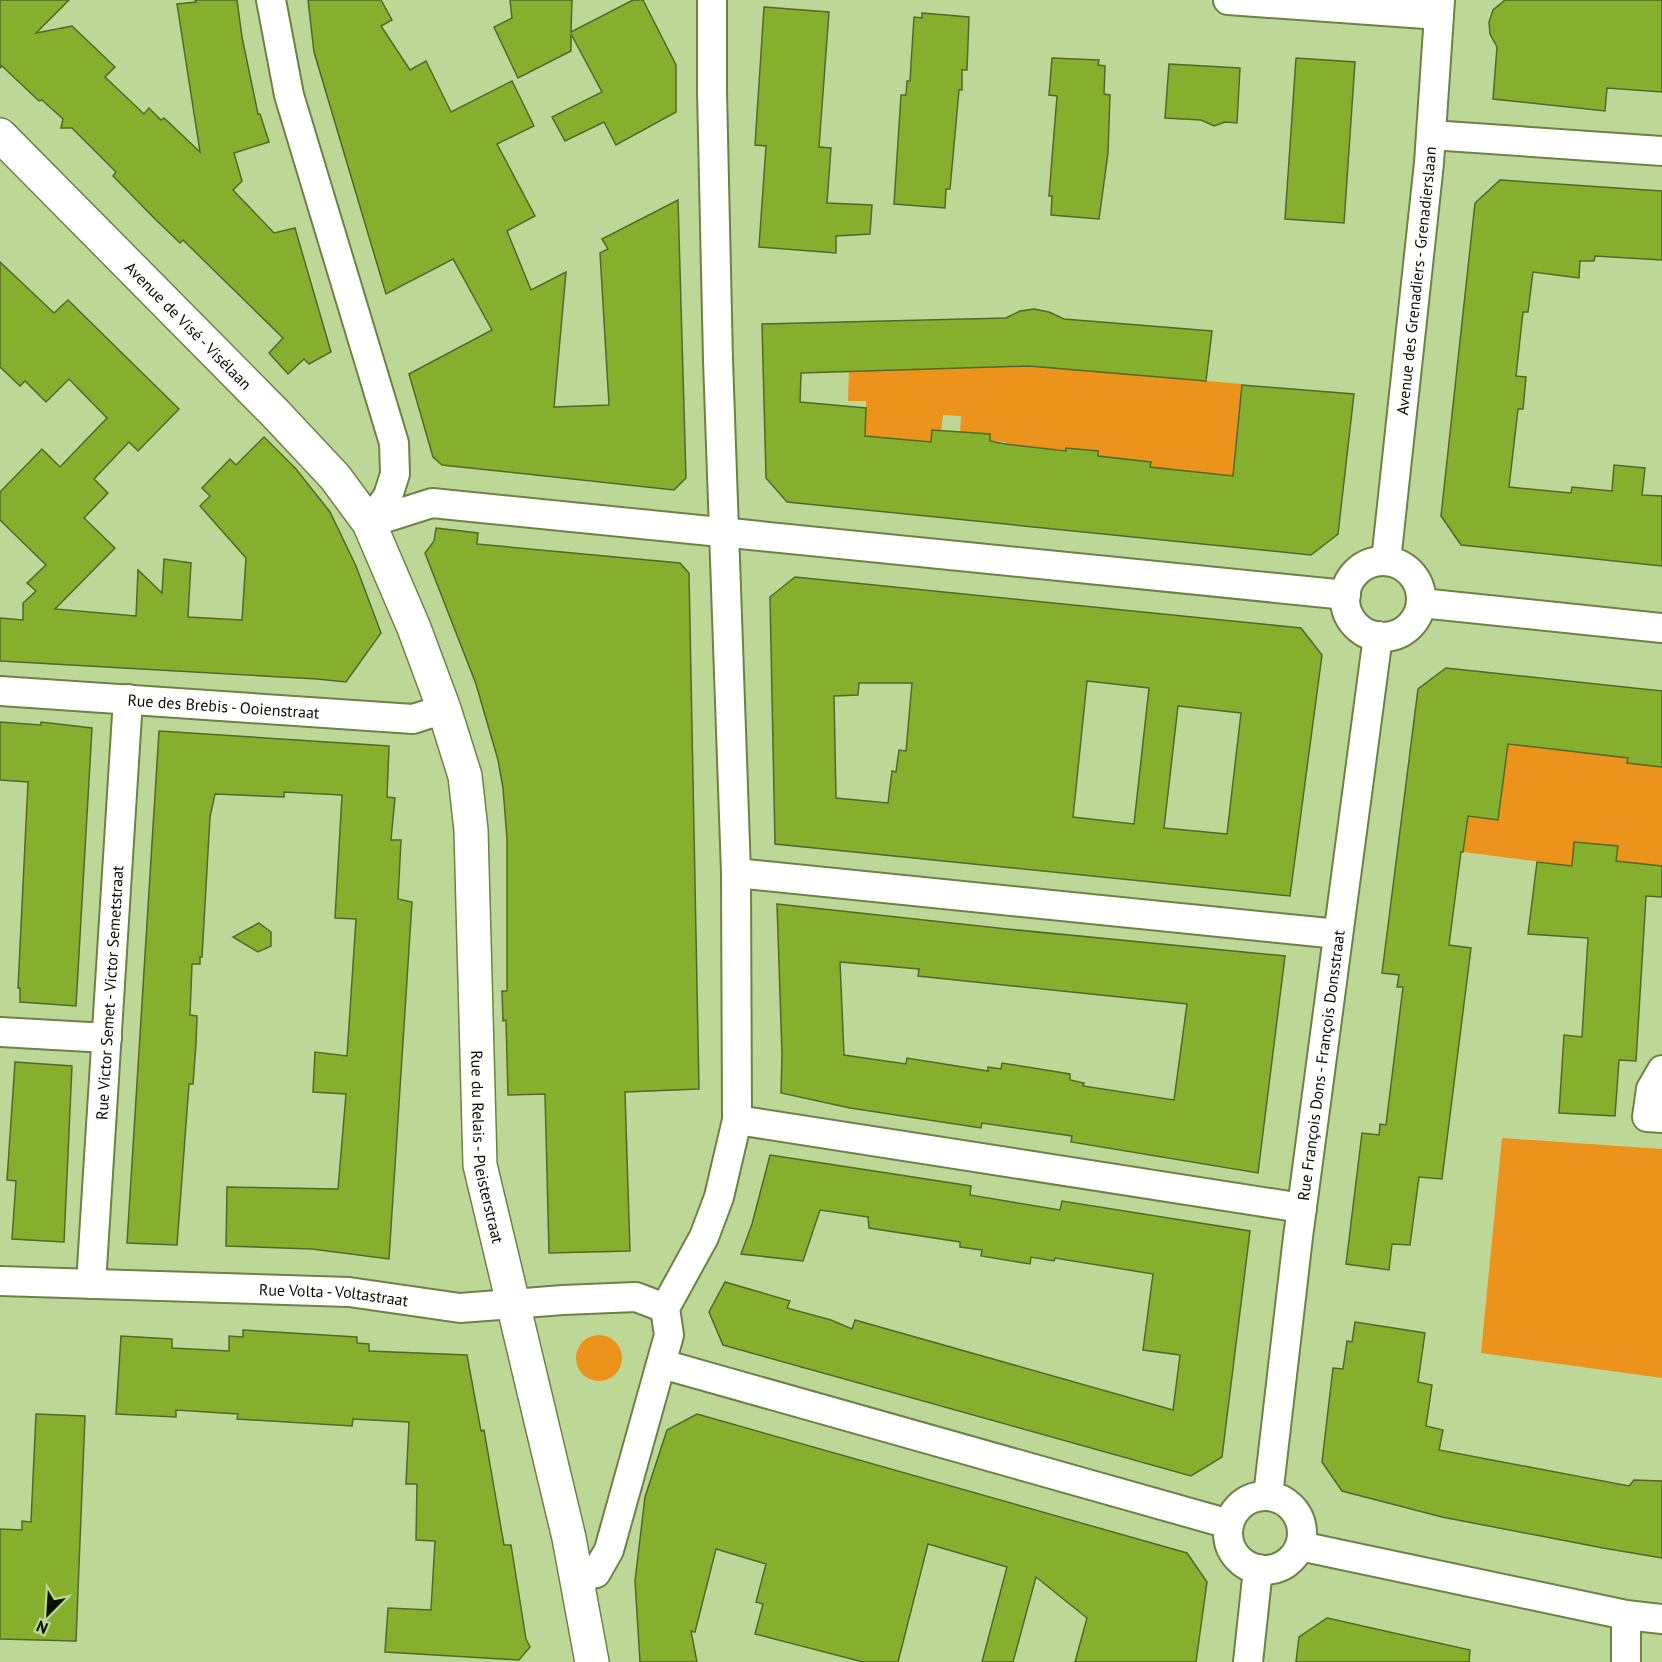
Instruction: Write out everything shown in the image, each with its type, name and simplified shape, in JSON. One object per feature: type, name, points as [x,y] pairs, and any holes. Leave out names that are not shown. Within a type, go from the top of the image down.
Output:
[{"type":"street","points":[[271,0],[289,95],[394,443],[395,474],[388,496],[369,523]]},
{"type":"street","points":[[578,1578],[596,1572],[609,1550],[669,1335],[665,1308],[704,1237],[719,1197],[737,1120],[736,873],[717,325],[712,0]]},
{"type":"street","points":[[1228,0],[1440,8]]},
{"type":"street","name":"Avenue des Grenadiers - Grenadierslaan","points":[[1386,561],[1431,135],[1440,8]]},
{"type":"street","name":"Avenue de Visé - Visélaan","points":[[0,135],[275,413],[335,477],[369,523],[414,628],[444,710]]},
{"type":"street","points":[[1431,135],[1662,151]]},
{"type":"street","points":[[369,523],[432,503],[1346,595]]},
{"type":"street","points":[[1386,561],[1401,565],[1413,575],[1420,588],[1421,603],[1416,618],[1406,629],[1393,635],[1378,636],[1364,631],[1353,622],[1347,609],[1346,595],[1350,581],[1359,569],[1372,562],[1386,561]]},
{"type":"street","points":[[1421,603],[1662,628]]},
{"type":"street","name":"Rue François Dons - François Donsstraat","points":[[1268,1496],[1302,1208],[1378,636]]},
{"type":"street","name":"Rue des Brebis - Ooienstraat","points":[[0,691],[413,719],[444,710]]},
{"type":"street","name":"Rue Victor Semet - Victor Semetstraat","points":[[91,1284],[128,699]]},
{"type":"street","name":"Rue du Relais - Pleisterstraat","points":[[444,710],[465,776],[471,830],[480,1165],[578,1578],[592,1662]]},
{"type":"street","points":[[736,873],[1338,934]]},
{"type":"street","points":[[0,1032],[107,1038]]},
{"type":"street","points":[[1662,1070],[1651,1089],[1647,1117],[1662,1118]]},
{"type":"street","points":[[737,1120],[1302,1208]]},
{"type":"street","name":"Rue Volta - Voltastraat","points":[[0,1281],[350,1292],[460,1308],[636,1297],[665,1308]]},
{"type":"street","points":[[662,1364],[1229,1524]]},
{"type":"street","points":[[1268,1496],[1289,1504],[1301,1523],[1303,1535],[1295,1555],[1279,1568],[1258,1569],[1241,1561],[1234,1553],[1230,1544],[1229,1524],[1239,1506],[1248,1500],[1268,1496]]},
{"type":"street","points":[[1300,1546],[1626,1615],[1662,1619]]},
{"type":"street","points":[[1248,1662],[1258,1569]]},
{"type":"street","points":[[1626,1615],[1626,1662]]},
{"type":"shaded area","points":[[1029,366],[1242,384],[1232,491],[1198,472],[1178,470],[1150,473],[1150,462],[1130,459],[1128,473],[1097,460],[1098,451],[1067,448],[1066,451],[1035,447],[1031,476],[1002,472],[1005,442],[990,441],[990,434],[960,433],[961,416],[943,415],[941,431],[931,442],[905,440],[904,454],[873,450],[845,413],[866,413],[866,401],[848,401],[849,371]]},
{"type":"shaded area","points":[[1520,726],[1518,745],[1628,758],[1628,763],[1662,767],[1662,866],[1616,861],[1618,847],[1574,843],[1572,866],[1463,852],[1468,816],[1498,819],[1503,784],[1481,781]]},
{"type":"shaded area","points":[[1502,1138],[1662,1149],[1662,1378],[1481,1353]]},
{"type":"shaded area","points":[[599,1335],[615,1342],[622,1358],[615,1374],[599,1381],[583,1374],[576,1358],[583,1342]]},
{"type":"building","points":[[0,0],[69,0],[36,33],[72,26],[115,67],[105,77],[144,114],[149,108],[161,120],[164,118],[200,152],[177,4],[196,2],[195,0],[237,0],[258,114],[260,114],[269,142],[234,153],[242,181],[233,190],[274,233],[295,228],[331,352],[309,364],[304,359],[288,374],[269,353],[283,338],[183,240],[180,243],[155,219],[113,176],[116,172],[72,128],[61,128],[63,119],[42,100],[39,101],[2,66],[0,68]]},
{"type":"building","points":[[308,0],[381,0],[392,20],[381,26],[410,70],[426,61],[451,112],[512,81],[534,126],[497,144],[535,216],[507,231],[531,290],[566,272],[554,407],[609,405],[600,253],[608,249],[602,239],[678,200],[686,478],[674,490],[442,465],[433,457],[409,374],[492,330],[453,259],[386,294],[314,52]]},
{"type":"building","points":[[510,0],[572,0],[571,32],[633,0],[643,0],[676,65],[676,112],[616,145],[604,122],[565,141],[552,117],[602,92],[571,34],[571,51],[518,78],[494,27],[512,18]]},
{"type":"building","points":[[1505,0],[1662,0],[1662,92],[1607,88],[1605,111],[1493,99],[1497,47],[1490,34],[1489,22],[1493,10]]},
{"type":"building","points":[[764,7],[829,12],[819,147],[831,148],[827,203],[872,205],[870,234],[836,236],[836,253],[759,247],[766,146],[755,145]]},
{"type":"building","points":[[922,13],[969,17],[967,70],[962,70],[962,90],[959,90],[950,189],[946,189],[945,208],[894,204],[901,95],[906,95],[907,81],[910,81],[914,17],[922,18]]},
{"type":"building","points":[[1052,58],[1099,60],[1098,65],[1105,66],[1104,94],[1110,95],[1108,153],[1099,219],[1051,215],[1052,196],[1049,196],[1057,96],[1049,95]]},
{"type":"building","points":[[1296,58],[1355,62],[1344,223],[1285,219]]},
{"type":"building","points":[[1169,64],[1240,68],[1237,123],[1225,122],[1214,126],[1201,120],[1165,118]]},
{"type":"building","points":[[1500,180],[1662,191],[1662,260],[1595,256],[1594,261],[1580,261],[1579,278],[1533,272],[1528,312],[1523,312],[1516,376],[1526,377],[1523,409],[1518,409],[1509,487],[1571,493],[1572,487],[1612,491],[1614,465],[1645,468],[1642,495],[1662,496],[1662,566],[1461,545],[1441,516],[1475,203]]},
{"type":"building","points":[[0,262],[54,313],[68,300],[179,409],[138,451],[129,442],[94,479],[108,493],[84,518],[115,548],[55,609],[136,616],[138,570],[162,593],[164,559],[191,563],[188,617],[242,620],[246,558],[200,506],[210,496],[202,488],[230,459],[236,465],[264,437],[296,469],[330,512],[356,566],[381,633],[346,682],[0,661],[0,618],[23,620],[23,603],[36,591],[27,583],[46,565],[0,520],[0,492],[42,449],[60,467],[107,418],[69,379],[46,402],[25,381],[20,386],[0,367]]},
{"type":"building","points":[[1034,309],[1049,312],[1064,319],[1212,331],[1206,381],[1029,366],[801,373],[800,402],[866,408],[865,436],[931,442],[932,430],[990,434],[990,441],[1005,444],[1066,451],[1066,448],[1098,451],[1098,456],[1151,462],[1150,467],[1233,476],[1242,385],[1354,394],[1338,534],[1311,555],[787,502],[766,478],[762,324],[1006,318],[1020,311]]},
{"type":"building","points":[[436,528],[478,533],[477,544],[680,563],[689,573],[699,1089],[625,1092],[630,1251],[549,1253],[545,1094],[508,1095],[506,1020],[503,1021],[502,991],[507,991],[507,839],[503,788],[498,760],[476,684],[425,553],[434,541]]},
{"type":"building","points":[[795,577],[1301,628],[1322,655],[1290,896],[775,844],[770,597]],"holes":[[[1087,681],[1149,688],[1134,824],[1073,817]],[[859,683],[912,683],[906,751],[899,750],[896,772],[892,771],[888,803],[836,798],[834,696],[858,695]],[[1178,706],[1241,713],[1227,834],[1164,828]]]},
{"type":"building","points":[[1446,668],[1662,691],[1662,767],[1627,763],[1628,758],[1508,744],[1498,820],[1468,816],[1449,945],[1471,948],[1442,1179],[1419,1177],[1410,1245],[1392,1244],[1389,1270],[1346,1264],[1362,1133],[1379,1135],[1380,1124],[1386,1125],[1403,987],[1397,987],[1399,975],[1382,973],[1418,689]]},
{"type":"building","points":[[0,722],[41,725],[41,722],[92,728],[76,1006],[20,1002],[20,988],[18,988],[28,782],[0,780]]},
{"type":"building","points":[[159,731],[389,746],[387,797],[395,798],[391,840],[401,840],[398,899],[412,902],[389,1259],[312,1249],[226,1246],[227,1187],[338,1189],[346,1094],[313,1092],[315,1052],[347,1056],[356,919],[335,918],[342,795],[284,792],[284,797],[215,794],[210,817],[202,957],[200,957],[200,964],[192,964],[190,1015],[197,1016],[196,1044],[193,1084],[189,1084],[177,1245],[127,1243]]},
{"type":"building","points":[[1574,842],[1618,846],[1616,861],[1662,866],[1662,897],[1646,896],[1636,1061],[1619,1060],[1615,1116],[1559,1113],[1564,1035],[1582,1037],[1588,938],[1528,934],[1537,862],[1572,866]]},
{"type":"building","points":[[777,904],[1285,956],[1258,1173],[1071,1142],[1072,1136],[982,1123],[981,1128],[850,1108],[781,1093],[782,1054]],"holes":[[[840,962],[919,969],[918,976],[1187,1004],[1174,1100],[1083,1086],[1084,1083],[1070,1080],[1070,1074],[1002,1063],[1001,1069],[988,1067],[988,1071],[907,1058],[906,1064],[844,1055]]]},
{"type":"building","points":[[259,923],[271,932],[271,946],[258,952],[233,937]]},
{"type":"building","points":[[15,1062],[72,1066],[64,1242],[12,1239],[16,1181],[7,1180]]},
{"type":"building","points":[[770,1155],[971,1186],[970,1195],[1060,1210],[1062,1201],[1250,1231],[1222,1457],[1191,1476],[723,1345],[709,1312],[725,1282],[790,1301],[787,1308],[831,1320],[852,1329],[855,1320],[1173,1410],[1180,1355],[1143,1350],[1153,1274],[1055,1258],[1054,1261],[1031,1257],[1030,1264],[981,1256],[982,1250],[960,1247],[960,1242],[869,1228],[868,1217],[820,1210],[803,1261],[741,1254],[752,1224]]},
{"type":"building","points":[[1355,1322],[1425,1333],[1418,1382],[1432,1385],[1426,1426],[1443,1430],[1439,1450],[1629,1486],[1634,1480],[1662,1481],[1662,1558],[1442,1517],[1342,1491],[1322,1462],[1333,1368],[1343,1369],[1347,1341],[1352,1342]]},
{"type":"building","points":[[243,1330],[357,1337],[357,1343],[369,1344],[369,1351],[467,1355],[481,1431],[484,1430],[504,1545],[511,1545],[526,1639],[530,1647],[519,1660],[385,1652],[388,1608],[431,1610],[435,1541],[416,1540],[417,1484],[406,1484],[409,1422],[353,1419],[352,1426],[237,1419],[238,1414],[176,1410],[176,1417],[116,1414],[121,1336],[172,1339],[172,1348],[229,1351],[229,1336],[243,1337]]},
{"type":"building","points":[[36,1414],[85,1416],[76,1641],[0,1639],[0,1529],[22,1530],[22,1521],[31,1522]]},
{"type":"building","points":[[697,1414],[1187,1553],[1207,1582],[1196,1662],[1075,1662],[1087,1618],[1036,1577],[1013,1662],[982,1662],[1007,1567],[928,1544],[898,1662],[863,1662],[755,1634],[763,1604],[756,1602],[766,1564],[716,1549],[695,1632],[691,1631],[697,1662],[640,1662],[635,1581],[645,1497],[667,1430]]},
{"type":"building","points":[[1327,1618],[1470,1650],[1469,1662],[1296,1662],[1299,1637]]}]
